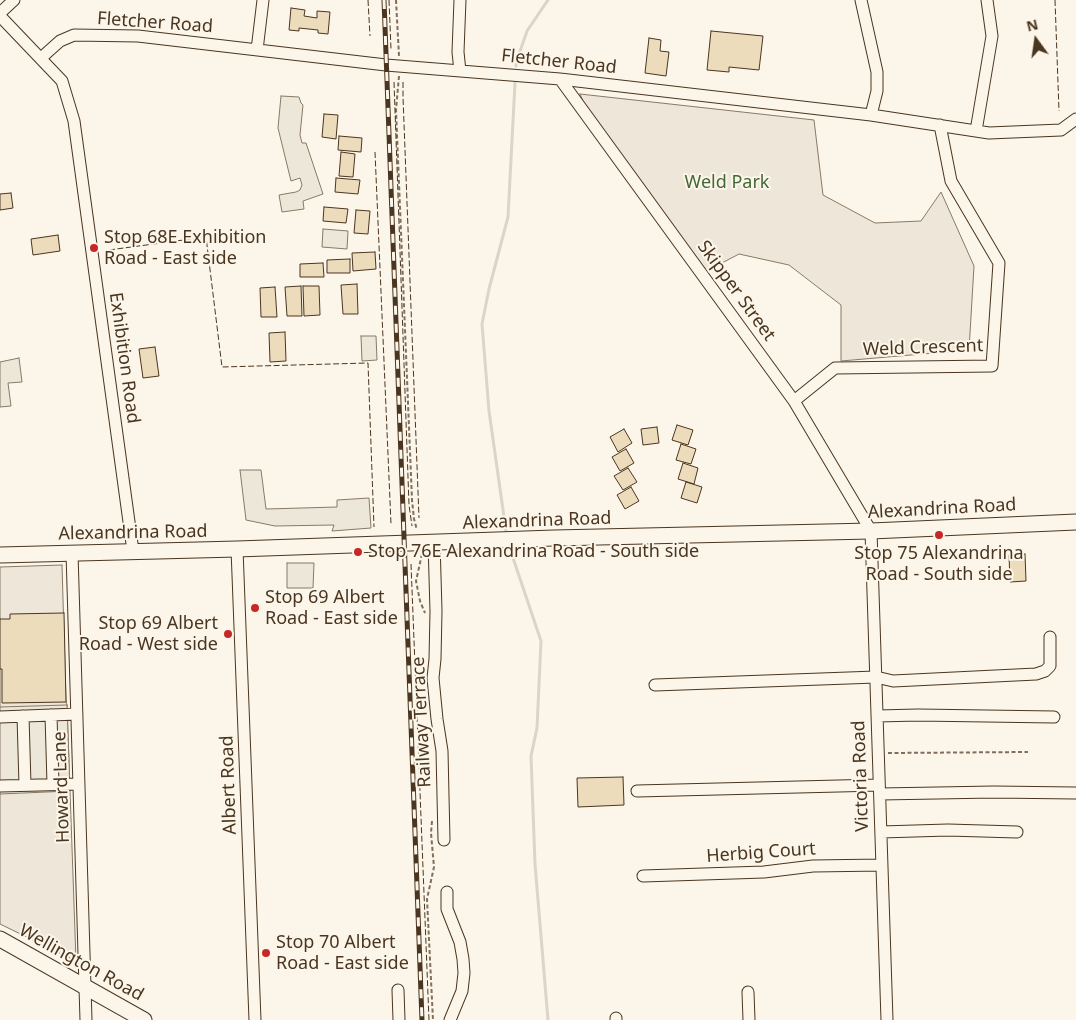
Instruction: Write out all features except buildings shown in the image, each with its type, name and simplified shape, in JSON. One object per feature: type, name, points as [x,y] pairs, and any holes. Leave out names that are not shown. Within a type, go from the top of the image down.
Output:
[{"type":"main road","name":"Alexandrina Road","points":[[0,555],[564,538],[871,532],[1076,522]]},
{"type":"main road","name":"Wellington Road","points":[[0,939],[144,1020]]},
{"type":"street","points":[[0,15],[14,0]]},
{"type":"street","points":[[257,50],[264,0]]},
{"type":"street","points":[[460,0],[458,52],[460,70]]},
{"type":"street","points":[[861,0],[877,72],[876,91],[871,115]]},
{"type":"street","points":[[976,131],[992,36],[987,0]]},
{"type":"street","name":"Exhibition Road","points":[[0,15],[62,81],[74,121],[133,551]]},
{"type":"street","name":"Fletcher Road","points":[[41,58],[60,41],[74,36],[138,36],[399,66],[560,79],[871,115],[989,133],[1061,130],[1076,119]]},
{"type":"street","name":"Skipper Street","points":[[560,79],[794,401],[871,532]]},
{"type":"street","name":"Weld Crescent","points":[[794,401],[835,368],[992,366],[999,263],[951,181],[940,125]]},
{"type":"street","name":"Victoria Road","points":[[871,532],[887,1020]]},
{"type":"street","name":"Railway Terrace","points":[[427,542],[436,611],[433,678],[442,751],[444,840]]},
{"type":"street","name":"Albert Road","points":[[237,549],[256,1020]]},
{"type":"street","name":"Howard Lane","points":[[72,553],[86,1020]]},
{"type":"street","points":[[655,685],[876,677],[893,681],[1041,673],[1045,672],[1050,666],[1050,637]]},
{"type":"street","points":[[0,717],[77,714]]},
{"type":"street","points":[[51,715],[53,784]]},
{"type":"street","points":[[23,716],[25,785]]},
{"type":"street","points":[[877,716],[1054,716]]},
{"type":"street","points":[[0,786],[79,784]]},
{"type":"street","points":[[637,791],[879,789],[1074,792]]},
{"type":"street","points":[[881,832],[948,830],[1017,832]]},
{"type":"street","name":"Herbig Court","points":[[643,876],[764,872],[813,866],[882,865]]},
{"type":"street","points":[[447,892],[447,909],[460,942],[464,959],[462,992],[450,1020]]},
{"type":"street","points":[[398,990],[399,1020]]},
{"type":"street","points":[[748,992],[749,1020]]},
{"type":"path","points":[[396,0],[399,66],[396,110],[412,500],[414,520],[427,542],[416,581],[420,601],[427,619]]},
{"type":"path","points":[[878,753],[1028,752]]},
{"type":"path","points":[[432,814],[431,832],[434,867],[427,899],[432,1020]]},
{"type":"green space","name":"Weld Park","points":[[580,94],[814,120],[823,195],[875,223],[921,221],[941,192],[974,266],[969,350],[841,361],[841,305],[789,265],[739,254],[703,273],[590,118]]},
{"type":"green space","points":[[62,565],[76,961],[0,924],[0,567]]},
{"type":"shaded area","points":[[281,96],[299,97],[303,105],[300,135],[302,143],[306,143],[323,194],[303,201],[304,209],[282,212],[279,195],[296,192],[300,190],[302,185],[300,178],[291,181],[278,128]]},
{"type":"shaded area","points":[[323,229],[348,231],[347,249],[322,247]]},
{"type":"shaded area","points":[[361,336],[376,336],[377,360],[362,361]]},
{"type":"shaded area","points":[[19,358],[22,382],[8,383],[11,406],[0,407],[0,362]]},
{"type":"shaded area","points":[[240,470],[261,470],[266,509],[337,507],[337,500],[369,498],[371,528],[332,531],[334,525],[275,526],[246,520]]},
{"type":"shaded area","points":[[287,563],[314,563],[313,588],[287,588]]},
{"type":"shaded area","points":[[67,705],[70,791],[0,794],[0,707]]},
{"type":"waterway","points":[[516,66],[527,31],[548,0]]},
{"type":"waterway","points":[[506,531],[489,411],[482,324],[508,217],[515,83]]},
{"type":"waterway","points":[[510,549],[541,641],[537,728],[531,756],[535,864],[548,1020]]},
{"type":"railway","points":[[384,0],[422,1020]]},
{"type":"fence","points":[[368,0],[370,36]]},
{"type":"fence","points":[[389,0],[391,49]]},
{"type":"fence","points":[[1055,0],[1059,111]]},
{"type":"fence","points":[[394,82],[409,505],[412,526]]},
{"type":"fence","points":[[403,82],[419,518]]},
{"type":"fence","points":[[375,152],[391,524]]},
{"type":"fence","points":[[109,250],[206,237],[222,367],[368,363],[374,527]]},
{"type":"fence","points":[[411,564],[429,1020]]},
{"type":"place","name":"Stop 68E Exhibition Road - East side","points":[[94,248]]},
{"type":"place","name":"Stop 75 Alexandrina Road - South side","points":[[939,535]]},
{"type":"place","name":"Stop 76E Alexandrina Road - South side","points":[[358,552]]},
{"type":"place","name":"Stop 69 Albert Road - East side","points":[[255,608]]},
{"type":"place","name":"Stop 69 Albert Road - West side","points":[[228,634]]},
{"type":"place","name":"Stop 70 Albert Road - East side","points":[[266,953]]}]
